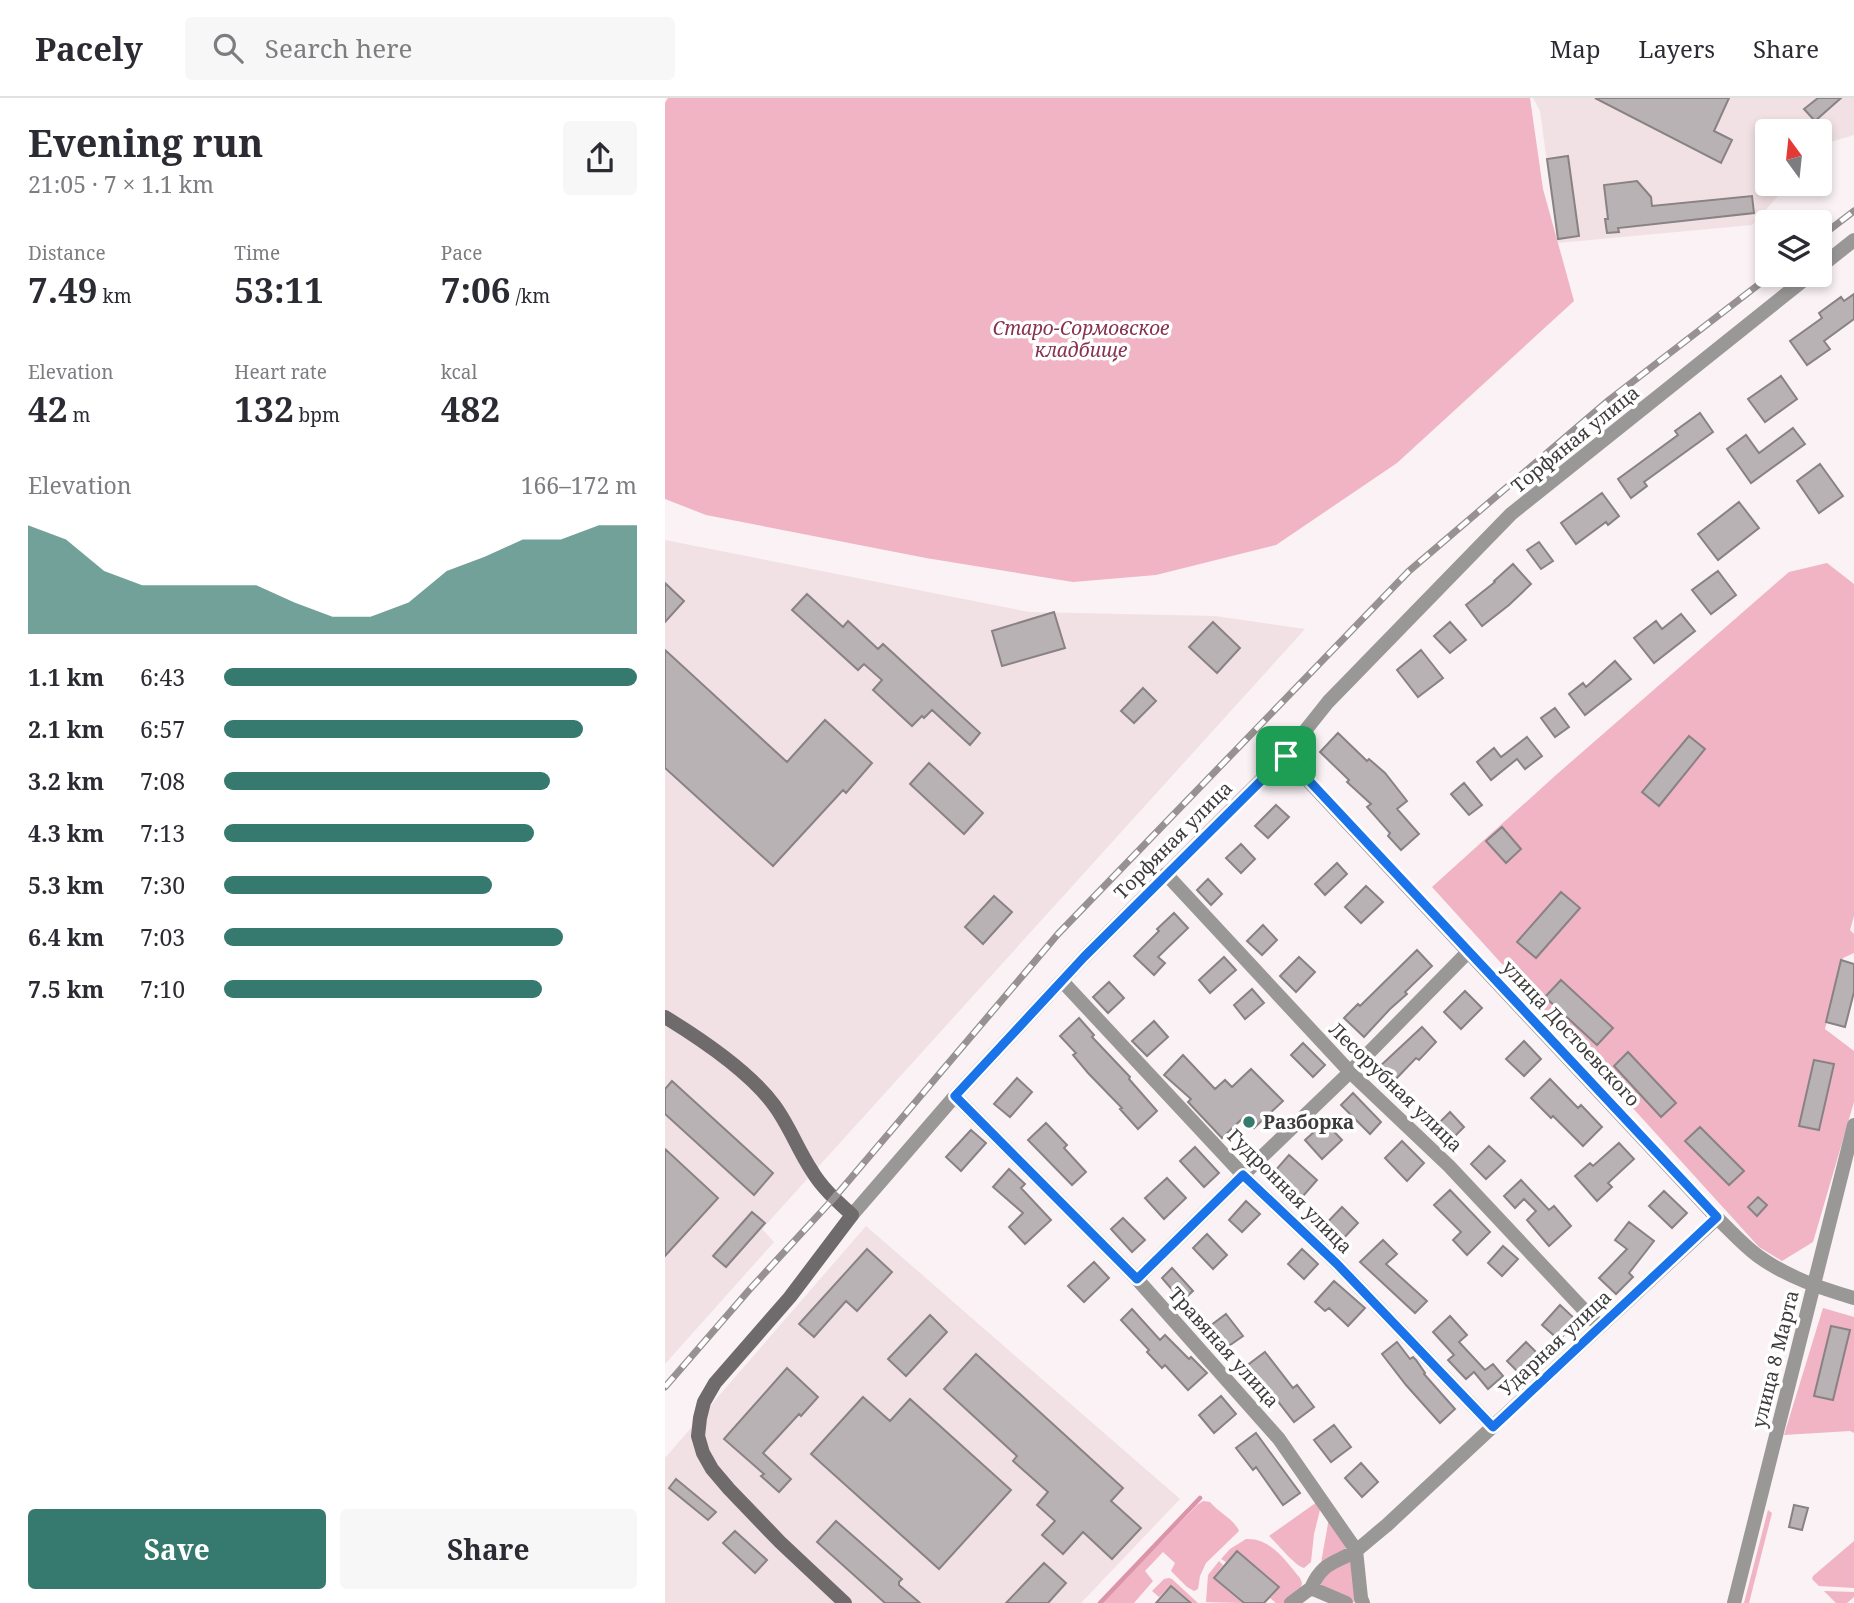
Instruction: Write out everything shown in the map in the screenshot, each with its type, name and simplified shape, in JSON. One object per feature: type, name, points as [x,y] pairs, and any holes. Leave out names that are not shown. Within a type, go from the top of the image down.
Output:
[{"type":"street","points":[[1832,257],[1854,240]]},
{"type":"street","name":"Торфяная улица","points":[[852,1215],[955,1096],[1062,981],[1286,756],[1328,702],[1511,514],[1795,287]]},
{"type":"street","name":"улица Достоевского","points":[[1286,756],[1717,1217],[1757,1255],[1788,1274],[1813,1286],[1854,1298]]},
{"type":"street","name":"Лесорубная улица","points":[[1166,874],[1350,1072],[1449,1166],[1600,1327]]},
{"type":"street","points":[[1137,1279],[1350,1072],[1468,952]]},
{"type":"street","name":"Гудронная улица","points":[[1062,981],[1243,1175],[1337,1264],[1493,1427]]},
{"type":"street","points":[[665,1017],[690,1032],[744,1073],[768,1098],[813,1174],[852,1215],[790,1297],[715,1383],[704,1402],[698,1436],[712,1469],[729,1489],[845,1603]]},
{"type":"street","name":"Травяная улица","points":[[955,1096],[1137,1279],[1279,1439],[1356,1550]]},
{"type":"street","name":"улица 8 Марта","points":[[1734,1603],[1854,1125]]},
{"type":"street","name":"Ударная улица","points":[[1291,1603],[1311,1588],[1316,1576],[1325,1566],[1356,1550],[1387,1525],[1717,1217]]},
{"type":"street","points":[[1356,1550],[1363,1603]]},
{"type":"street","points":[[1311,1588],[1346,1603]]},
{"type":"shaded area","points":[[1533,98],[1854,98],[1854,135],[1832,142],[1832,119],[1755,119],[1755,196],[1778,196],[1766,210],[1755,210],[1755,222],[1752,225],[1558,243],[1540,111]]},
{"type":"shaded area","points":[[665,540],[1029,612],[1215,616],[1305,629],[762,1229],[774,1242],[665,1364]]},
{"type":"shaded area","points":[[866,1226],[1180,1499],[1081,1603],[665,1603],[665,1458]]},
{"type":"green space","name":"Старо-Сормовское кладбище","points":[[668,98],[1530,98],[1543,189],[1574,301],[1397,463],[1276,545],[1156,575],[1073,582],[926,558],[706,515],[665,499],[665,103]]},
{"type":"green space","points":[[1827,563],[1854,584],[1854,916],[1850,930],[1854,934],[1854,953],[1843,958],[1825,1029],[1854,1051],[1854,1102],[1813,1242],[1782,1261],[1759,1247],[1432,887],[1789,572]]},
{"type":"green space","points":[[1823,1308],[1854,1317],[1854,1433],[1850,1431],[1784,1435]]},
{"type":"green space","points":[[1203,1501],[1210,1502],[1234,1523],[1239,1531],[1206,1563],[1198,1589],[1194,1591],[1187,1587],[1171,1571],[1175,1563],[1163,1552],[1145,1571],[1153,1581],[1134,1603],[1102,1603],[1197,1505]]},
{"type":"green space","points":[[1317,1502],[1320,1510],[1311,1562],[1304,1568],[1291,1559],[1269,1536]]},
{"type":"green space","points":[[1768,1510],[1772,1513],[1749,1603],[1744,1603]]},
{"type":"green space","points":[[1329,1518],[1347,1548],[1321,1563]]},
{"type":"green space","points":[[1246,1539],[1270,1546],[1300,1578],[1301,1588],[1285,1603],[1276,1603],[1270,1598],[1280,1587],[1237,1550],[1226,1562],[1221,1559],[1230,1549]]},
{"type":"green space","points":[[1854,1541],[1854,1588],[1819,1586],[1812,1579],[1813,1576]]},
{"type":"green space","points":[[1349,1559],[1352,1563],[1356,1603],[1323,1588],[1320,1582],[1324,1571]]},
{"type":"green space","points":[[1219,1561],[1223,1565],[1213,1578],[1242,1603],[1206,1602],[1208,1575]]},
{"type":"green space","points":[[1169,1578],[1198,1603],[1193,1603],[1171,1585],[1159,1597],[1152,1591],[1164,1579]]},
{"type":"green space","points":[[1824,1591],[1854,1592],[1854,1597],[1847,1603],[1836,1603]]},
{"type":"building","points":[[1595,98],[1729,98],[1714,131],[1732,140],[1721,163]]},
{"type":"building","points":[[1818,98],[1841,98],[1817,119],[1813,119],[1804,109]]},
{"type":"building","points":[[1568,156],[1579,236],[1558,239],[1547,159]]},
{"type":"building","points":[[1637,181],[1651,197],[1652,206],[1752,196],[1754,213],[1618,228],[1619,232],[1607,233],[1604,185]]},
{"type":"building","points":[[1854,294],[1854,319],[1824,341],[1830,349],[1807,365],[1790,341],[1822,318],[1819,313],[1841,297],[1844,301]]},
{"type":"building","points":[[1781,376],[1797,399],[1765,422],[1748,399]]},
{"type":"building","points":[[1700,413],[1713,432],[1644,482],[1647,486],[1631,498],[1618,479],[1678,435],[1675,431]]},
{"type":"building","points":[[1793,428],[1805,444],[1751,483],[1727,449],[1746,435],[1759,453]]},
{"type":"building","points":[[1820,464],[1843,496],[1819,513],[1797,481]]},
{"type":"building","points":[[1602,493],[1619,516],[1576,544],[1561,523]]},
{"type":"building","points":[[1739,502],[1759,528],[1718,560],[1698,534]]},
{"type":"building","points":[[1539,542],[1553,561],[1541,569],[1527,550]]},
{"type":"building","points":[[1513,564],[1531,584],[1482,626],[1466,605]]},
{"type":"building","points":[[1718,571],[1736,595],[1711,614],[1692,590]]},
{"type":"building","points":[[665,583],[684,601],[665,622]]},
{"type":"building","points":[[807,594],[843,627],[848,621],[878,649],[883,644],[980,733],[970,745],[932,710],[912,726],[873,690],[882,680],[864,664],[858,670],[792,610]]},
{"type":"building","points":[[1054,612],[1065,648],[1002,666],[992,631]]},
{"type":"building","points":[[1681,614],[1695,631],[1654,663],[1634,638],[1656,621],[1662,629]]},
{"type":"building","points":[[1213,622],[1240,648],[1217,673],[1189,647]]},
{"type":"building","points":[[1450,622],[1466,640],[1450,653],[1434,636]]},
{"type":"building","points":[[665,650],[787,762],[825,720],[872,763],[846,793],[843,790],[773,866],[665,768]]},
{"type":"building","points":[[1421,650],[1443,678],[1418,697],[1397,670]]},
{"type":"building","points":[[1615,661],[1631,679],[1585,715],[1569,694],[1583,683],[1586,687]]},
{"type":"building","points":[[1143,688],[1156,701],[1134,723],[1121,711]]},
{"type":"building","points":[[1555,708],[1569,727],[1555,737],[1541,718]]},
{"type":"building","points":[[1338,733],[1367,761],[1369,759],[1385,773],[1407,801],[1397,809],[1419,834],[1401,850],[1367,807],[1371,804],[1320,752]]},
{"type":"building","points":[[1689,736],[1705,749],[1659,806],[1642,792]]},
{"type":"building","points":[[1527,737],[1542,756],[1525,769],[1517,759],[1491,780],[1477,762],[1494,748],[1501,757]]},
{"type":"building","points":[[929,763],[983,813],[964,834],[910,784]]},
{"type":"building","points":[[1464,783],[1482,805],[1469,815],[1451,794]]},
{"type":"building","points":[[1276,805],[1289,817],[1268,838],[1255,826]]},
{"type":"building","points":[[1502,827],[1521,849],[1506,863],[1486,841]]},
{"type":"building","points":[[1241,844],[1255,859],[1241,873],[1226,858]]},
{"type":"building","points":[[1337,863],[1347,874],[1325,895],[1315,884]]},
{"type":"building","points":[[1208,879],[1222,894],[1211,905],[1197,890]]},
{"type":"building","points":[[1366,886],[1383,902],[1361,923],[1345,907]]},
{"type":"building","points":[[1561,892],[1580,908],[1536,958],[1517,942]]},
{"type":"building","points":[[994,896],[1012,912],[983,944],[965,927]]},
{"type":"building","points":[[1174,913],[1188,928],[1158,957],[1165,963],[1154,975],[1134,956]]},
{"type":"building","points":[[1263,925],[1277,940],[1262,955],[1247,941]]},
{"type":"building","points":[[1417,950],[1432,966],[1364,1037],[1344,1018],[1358,1004],[1360,1006]]},
{"type":"building","points":[[1224,957],[1236,970],[1210,993],[1199,980]]},
{"type":"building","points":[[1299,957],[1315,972],[1296,992],[1280,976]]},
{"type":"building","points":[[1841,960],[1854,964],[1854,992],[1845,1027],[1826,1022]]},
{"type":"building","points":[[1561,980],[1613,1028],[1597,1045],[1545,997]]},
{"type":"building","points":[[1109,982],[1124,998],[1108,1013],[1093,997]]},
{"type":"building","points":[[1252,989],[1264,1003],[1245,1019],[1234,1005]]},
{"type":"building","points":[[1465,991],[1482,1008],[1461,1029],[1444,1012]]},
{"type":"building","points":[[1079,1018],[1094,1035],[1092,1037],[1130,1077],[1157,1111],[1138,1129],[1088,1073],[1073,1055],[1076,1053],[1060,1036]]},
{"type":"building","points":[[1154,1021],[1168,1037],[1147,1056],[1132,1041]]},
{"type":"building","points":[[1422,1027],[1436,1042],[1392,1083],[1377,1069]]},
{"type":"building","points":[[1524,1041],[1541,1059],[1524,1076],[1506,1059]]},
{"type":"building","points":[[1303,1043],[1325,1065],[1313,1077],[1291,1055]]},
{"type":"building","points":[[1628,1052],[1676,1103],[1661,1117],[1614,1066]]},
{"type":"building","points":[[1183,1055],[1215,1089],[1225,1080],[1232,1087],[1251,1069],[1283,1101],[1254,1128],[1244,1117],[1222,1138],[1188,1102],[1191,1099],[1164,1075]]},
{"type":"building","points":[[1814,1060],[1834,1064],[1819,1130],[1799,1126]]},
{"type":"building","points":[[1017,1078],[1032,1092],[1010,1117],[994,1104]]},
{"type":"building","points":[[1550,1079],[1578,1108],[1581,1105],[1602,1127],[1583,1146],[1531,1098]]},
{"type":"building","points":[[672,1081],[773,1173],[754,1195],[665,1114],[665,1089]]},
{"type":"building","points":[[1353,1093],[1381,1122],[1370,1134],[1341,1105]]},
{"type":"building","points":[[1450,1112],[1464,1127],[1450,1141],[1435,1127]]},
{"type":"building","points":[[1325,1122],[1342,1140],[1322,1159],[1305,1140]]},
{"type":"building","points":[[1046,1123],[1067,1145],[1064,1148],[1086,1172],[1072,1185],[1028,1140]]},
{"type":"building","points":[[1700,1127],[1744,1171],[1729,1185],[1685,1141]]},
{"type":"building","points":[[971,1130],[986,1143],[961,1171],[946,1157]]},
{"type":"building","points":[[1402,1141],[1424,1163],[1407,1181],[1385,1158]]},
{"type":"building","points":[[1619,1143],[1634,1159],[1608,1183],[1612,1187],[1597,1201],[1575,1176],[1590,1163],[1593,1166]]},
{"type":"building","points":[[1489,1146],[1505,1161],[1486,1179],[1471,1164]]},
{"type":"building","points":[[1195,1147],[1219,1173],[1204,1187],[1180,1161]]},
{"type":"building","points":[[665,1149],[718,1198],[665,1256]]},
{"type":"building","points":[[1289,1155],[1317,1180],[1296,1204],[1268,1179]]},
{"type":"building","points":[[1009,1169],[1025,1184],[1021,1188],[1051,1220],[1025,1244],[1009,1227],[1023,1213],[993,1187]]},
{"type":"building","points":[[1167,1178],[1186,1198],[1164,1219],[1145,1198]]},
{"type":"building","points":[[1521,1180],[1549,1210],[1554,1206],[1571,1226],[1549,1246],[1527,1220],[1536,1211],[1524,1199],[1515,1208],[1504,1196]]},
{"type":"building","points":[[1450,1190],[1490,1232],[1467,1255],[1453,1240],[1461,1232],[1434,1205]]},
{"type":"building","points":[[1664,1191],[1687,1213],[1672,1228],[1649,1206]]},
{"type":"building","points":[[1758,1197],[1767,1205],[1757,1216],[1748,1207]]},
{"type":"building","points":[[1246,1201],[1260,1214],[1242,1232],[1229,1220]]},
{"type":"building","points":[[1342,1207],[1358,1223],[1338,1244],[1321,1229]]},
{"type":"building","points":[[752,1212],[765,1223],[726,1267],[713,1256]]},
{"type":"building","points":[[1123,1218],[1145,1240],[1132,1252],[1111,1229]]},
{"type":"building","points":[[1629,1222],[1654,1241],[1629,1273],[1633,1277],[1616,1294],[1599,1278],[1627,1249],[1615,1240]]},
{"type":"building","points":[[1207,1234],[1227,1255],[1213,1269],[1193,1248]]},
{"type":"building","points":[[1383,1240],[1397,1254],[1386,1264],[1427,1301],[1415,1313],[1360,1262]]},
{"type":"building","points":[[1503,1246],[1518,1259],[1502,1276],[1488,1263]]},
{"type":"building","points":[[867,1249],[892,1272],[857,1311],[846,1301],[814,1337],[799,1324]]},
{"type":"building","points":[[1302,1249],[1318,1264],[1304,1279],[1288,1264]]},
{"type":"building","points":[[1094,1262],[1109,1278],[1084,1302],[1068,1286]]},
{"type":"building","points":[[1172,1268],[1193,1291],[1182,1301],[1162,1278]]},
{"type":"building","points":[[1334,1281],[1365,1308],[1348,1326],[1329,1308],[1325,1311],[1315,1302]]},
{"type":"building","points":[[1560,1305],[1577,1321],[1559,1340],[1542,1325]]},
{"type":"building","points":[[1132,1309],[1160,1340],[1165,1335],[1207,1373],[1188,1390],[1165,1365],[1162,1368],[1121,1320]]},
{"type":"building","points":[[1226,1314],[1243,1336],[1223,1350],[1206,1329]]},
{"type":"building","points":[[930,1315],[947,1332],[906,1376],[888,1359]]},
{"type":"building","points":[[1450,1316],[1467,1335],[1459,1342],[1485,1370],[1493,1364],[1503,1376],[1488,1389],[1474,1372],[1466,1379],[1448,1360],[1454,1355],[1433,1332]]},
{"type":"building","points":[[1831,1326],[1850,1330],[1833,1400],[1814,1396]]},
{"type":"building","points":[[1397,1342],[1410,1359],[1413,1357],[1416,1360],[1424,1374],[1455,1409],[1440,1423],[1382,1354]]},
{"type":"building","points":[[1526,1342],[1538,1354],[1519,1373],[1507,1361]]},
{"type":"building","points":[[1265,1352],[1293,1388],[1297,1385],[1314,1407],[1294,1422],[1266,1386],[1262,1389],[1245,1367]]},
{"type":"building","points":[[976,1354],[1123,1488],[1111,1501],[1141,1528],[1112,1559],[1083,1532],[1063,1554],[1042,1535],[1055,1521],[1037,1505],[1048,1492],[1013,1461],[1017,1456],[944,1389]]},
{"type":"building","points":[[787,1368],[818,1397],[763,1453],[791,1479],[779,1492],[761,1476],[764,1474],[724,1439]]},
{"type":"building","points":[[1221,1396],[1236,1414],[1214,1433],[1199,1415]]},
{"type":"building","points":[[863,1397],[890,1421],[910,1399],[1011,1490],[939,1569],[811,1454]]},
{"type":"building","points":[[1334,1425],[1351,1447],[1331,1462],[1314,1440]]},
{"type":"building","points":[[1256,1433],[1300,1493],[1283,1505],[1256,1467],[1253,1470],[1236,1448]]},
{"type":"building","points":[[1361,1463],[1378,1482],[1362,1497],[1345,1478]]},
{"type":"building","points":[[676,1479],[716,1512],[708,1520],[669,1488]]},
{"type":"building","points":[[1794,1505],[1808,1508],[1802,1530],[1789,1527]]},
{"type":"building","points":[[836,1521],[902,1579],[899,1585],[920,1603],[885,1603],[817,1542]]},
{"type":"building","points":[[735,1531],[767,1560],[755,1573],[723,1543]]},
{"type":"building","points":[[1237,1551],[1279,1587],[1264,1603],[1244,1603],[1214,1578]]},
{"type":"building","points":[[1044,1563],[1066,1583],[1048,1603],[1006,1603]]},
{"type":"building","points":[[1171,1586],[1191,1603],[1156,1603]]},
{"type":"waterway","points":[[1100,1603],[1200,1498]]},
{"type":"railway","points":[[1832,228],[1854,211]]},
{"type":"railway","points":[[665,1387],[834,1198],[1058,934],[1409,571],[1609,400],[1755,287]]},
{"type":"place","name":"Разборка","points":[[1249,1122]]},
{"type":"route","points":[[1286,756],[1717,1217],[1493,1427],[1337,1264],[1243,1175],[1137,1279],[955,1096],[1084,957],[1286,756]]}]
